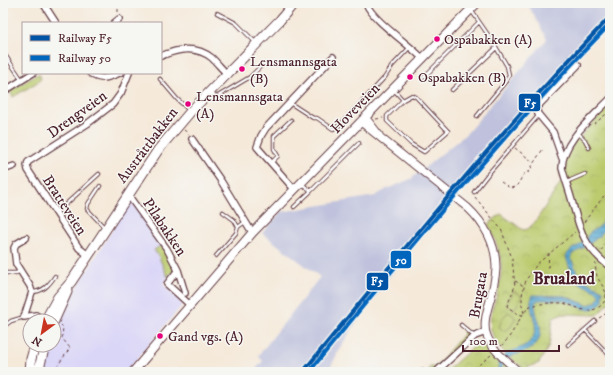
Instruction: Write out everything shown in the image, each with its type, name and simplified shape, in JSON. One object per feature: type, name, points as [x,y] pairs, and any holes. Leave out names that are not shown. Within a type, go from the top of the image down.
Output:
[{"type":"main road","name":"Austråttbakken","points":[[50,313],[58,298],[71,282],[158,150],[191,111],[280,20],[294,3]]},
{"type":"main road","name":"Hoveveien","points":[[134,372],[253,232],[424,59],[477,3]]},
{"type":"main road","name":"Austråttbakken","points":[[59,313],[71,282]]},
{"type":"main road","points":[[30,372],[33,353]]},
{"type":"main road","points":[[38,372],[43,353]]},
{"type":"street","points":[[43,3],[55,22]]},
{"type":"street","points":[[366,3],[367,8],[376,18],[424,59]]},
{"type":"street","points":[[115,22],[119,19]]},
{"type":"street","points":[[162,56],[183,49],[193,49],[212,58],[227,74]]},
{"type":"street","points":[[294,189],[257,147],[266,128],[333,57]]},
{"type":"street","points":[[578,65],[538,105],[536,111],[553,132],[562,158],[562,168],[579,228],[589,246],[610,267]]},
{"type":"street","points":[[3,92],[31,74]]},
{"type":"street","points":[[92,74],[100,79],[117,74]]},
{"type":"street","name":"Drengveien","points":[[27,165],[28,162],[87,124],[113,104],[122,93],[129,74]]},
{"type":"street","points":[[562,158],[578,133],[610,99]]},
{"type":"street","name":"Brugata","points":[[363,120],[382,138],[468,208],[476,216],[489,236],[495,256],[495,278],[486,315],[486,332],[497,352],[519,372]]},
{"type":"street","points":[[192,139],[220,179],[245,222],[253,232]]},
{"type":"street","name":"Bratteveien","points":[[27,165],[28,170],[79,248],[88,255]]},
{"type":"street","points":[[3,170],[14,166]]},
{"type":"street","name":"Pilabakken","points":[[131,199],[167,249],[178,270],[185,293]]},
{"type":"street","points":[[25,313],[32,292],[22,271],[16,264],[14,248],[16,244],[26,238]]},
{"type":"street","name":"Pilabakken","points":[[178,270],[167,284],[190,305]]},
{"type":"street","points":[[436,372],[474,336],[486,332]]},
{"type":"lane","points":[[470,10],[507,66],[509,76],[477,116]]},
{"type":"lane","points":[[217,13],[236,23],[257,43]]},
{"type":"lane","points":[[423,78],[479,22]]},
{"type":"lane","points":[[290,103],[313,118],[317,118],[332,129],[340,125],[385,77],[392,66],[410,47]]},
{"type":"lane","points":[[452,90],[496,48]]},
{"type":"lane","points":[[3,52],[22,80]]},
{"type":"lane","points":[[209,92],[215,96],[218,96],[250,77],[261,66]]},
{"type":"lane","points":[[160,79],[177,99],[191,111]]},
{"type":"lane","points":[[393,89],[403,100]]},
{"type":"lane","points":[[412,95],[416,97],[448,131],[424,152],[411,144],[387,121],[387,116],[403,100],[412,95]]},
{"type":"lane","points":[[474,192],[538,115]]},
{"type":"lane","points":[[271,163],[278,156],[274,149],[274,136],[291,120]]},
{"type":"lane","points":[[578,133],[585,140],[589,148]]},
{"type":"lane","points":[[294,207],[359,143]]},
{"type":"lane","points":[[56,212],[99,174]]},
{"type":"lane","points":[[566,184],[571,180],[585,174]]},
{"type":"lane","points":[[301,182],[310,191]]},
{"type":"lane","points":[[100,186],[88,204],[87,209],[105,229]]},
{"type":"lane","points":[[223,212],[234,220],[238,226]]},
{"type":"lane","points":[[216,256],[236,233],[238,226],[245,222]]},
{"type":"lane","points":[[3,274],[22,271]]},
{"type":"lane","points":[[32,292],[37,292],[45,288],[55,276]]},
{"type":"lane","points":[[3,327],[16,318],[22,317]]},
{"type":"lane","points":[[568,345],[595,321]]},
{"type":"lane","points":[[462,324],[474,336]]},
{"type":"lane","points":[[585,330],[610,356]]},
{"type":"path","points":[[118,3],[119,19]]},
{"type":"path","points":[[594,125],[610,111]]},
{"type":"path","points":[[376,119],[384,118]]},
{"type":"path","points":[[182,128],[187,131],[192,139]]},
{"type":"path","points":[[512,146],[534,163]]},
{"type":"path","points":[[501,182],[510,188],[516,187],[524,174],[529,172],[543,148]]},
{"type":"path","points":[[582,224],[610,188]]},
{"type":"path","points":[[474,192],[476,199],[501,229],[504,236],[512,258],[515,286],[507,306],[516,313],[522,315]]},
{"type":"path","points":[[524,313],[522,306],[522,295],[526,280],[537,264],[577,230]]},
{"type":"path","points":[[599,253],[606,242],[610,231]]},
{"type":"path","points":[[548,268],[549,253]]},
{"type":"path","points":[[596,260],[594,270],[606,296]]},
{"type":"path","points":[[3,279],[11,278]]},
{"type":"path","points":[[514,281],[524,287]]},
{"type":"path","points":[[470,372],[497,352],[508,339],[522,315],[530,306],[546,303],[562,303],[583,310],[594,310],[603,304],[610,287]]},
{"type":"path","points":[[606,296],[610,294]]},
{"type":"path","points":[[595,321],[610,311]]},
{"type":"path","points":[[53,372],[70,348],[62,338],[62,326]]},
{"type":"shaded area","points":[[527,3],[610,3],[610,22],[499,139],[419,236],[356,323],[340,348],[328,372],[253,372],[263,361],[258,356],[320,277],[262,233],[281,212],[375,196],[387,189],[411,179],[467,133],[547,39]]},
{"type":"shaded area","points":[[132,202],[169,255],[176,268],[163,284],[183,304],[126,372],[44,372],[50,353],[62,353],[62,318],[76,289],[129,203]]},
{"type":"green space","points":[[39,74],[41,78],[39,81],[13,97],[10,91]]},
{"type":"green space","points":[[610,104],[610,302],[597,315],[563,314],[553,318],[549,346],[539,363],[524,369],[499,346],[490,324],[500,280],[501,268],[498,249],[488,224],[501,214],[523,230],[528,229],[535,222],[562,181],[559,170],[576,139],[578,139]]},
{"type":"green space","points":[[160,246],[163,247],[174,267],[174,270],[168,276],[154,250]]},
{"type":"green space","points":[[514,291],[522,296],[514,310],[506,305]]},
{"type":"green space","points":[[508,312],[515,318],[511,327],[504,331],[499,327],[502,319]]},
{"type":"green space","points":[[462,330],[467,332],[467,340],[437,369],[433,372],[430,371],[429,369],[431,366],[435,368],[464,333]]},
{"type":"green space","points":[[478,343],[483,343],[513,372],[445,372]]},
{"type":"water","points":[[610,202],[609,218],[604,231],[591,243],[572,254],[571,258],[581,279],[603,290],[603,301],[598,306],[585,309],[563,300],[536,301],[535,306],[540,332],[536,344],[527,351],[510,357],[503,365],[501,372],[498,372],[499,364],[506,354],[524,346],[533,337],[535,326],[531,300],[533,295],[565,296],[587,305],[595,303],[600,296],[596,291],[581,284],[574,277],[566,257],[584,241],[590,232],[598,228],[604,219]]},
{"type":"railway","points":[[348,324],[385,280]]},
{"type":"rail line","name":"F5","points":[[303,372],[415,236],[491,147],[610,17]]},
{"type":"rail line","name":"50","points":[[309,372],[493,151],[610,24]]},
{"type":"place","name":"Ospabakken (A)","points":[[437,39]]},
{"type":"place","name":"Lensmannsgata (B)","points":[[242,69]]},
{"type":"place","name":"Ospabakken (B)","points":[[410,77]]},
{"type":"place","name":"Lensmannsgata (A)","points":[[188,104]]},
{"type":"place","name":"Gand vgs. (A)","points":[[160,336]]},
{"type":"district","name":"Brualand","points":[[564,278]]}]
